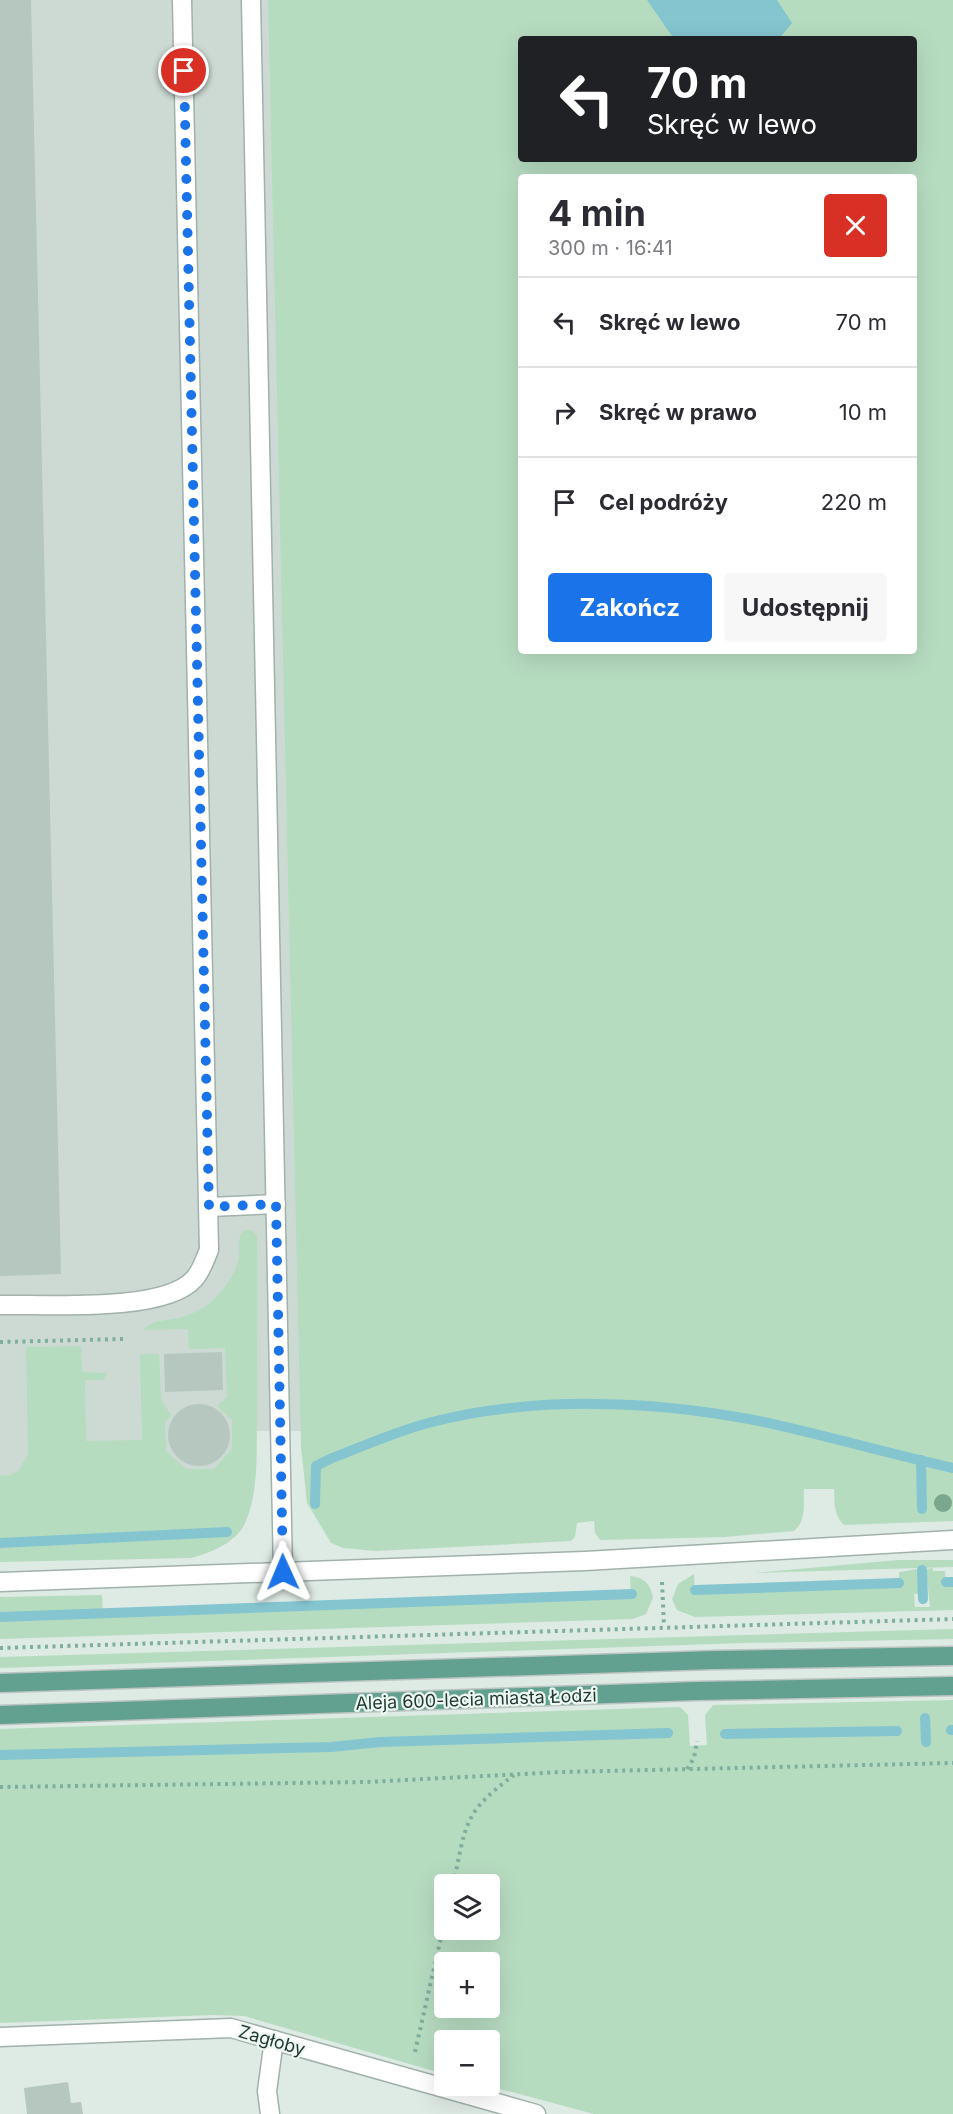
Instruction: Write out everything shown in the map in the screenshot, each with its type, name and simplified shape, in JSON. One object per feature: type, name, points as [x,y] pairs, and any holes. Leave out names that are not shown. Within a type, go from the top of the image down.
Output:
[{"type":"main road","name":"Aleja 600-lecia miasta Łodzi","points":[[0,1683],[702,1660],[953,1656]]},
{"type":"main road","name":"Aleja 600-lecia miasta Łodzi","points":[[0,1714],[696,1691],[953,1686]]},
{"type":"street","points":[[0,1305],[144,1301],[175,1293],[195,1278],[209,1250],[183,0]]},
{"type":"street","points":[[251,0],[283,1572]]},
{"type":"street","points":[[209,1207],[276,1204]]},
{"type":"street","points":[[0,1582],[660,1557],[953,1540]]},
{"type":"street","name":"Zagłoby","points":[[0,2037],[199,2027],[231,2028],[536,2114]]},
{"type":"street","points":[[270,2114],[267,2091],[274,2040]]},
{"type":"path","points":[[0,1342],[124,1339]]},
{"type":"path","points":[[660,1557],[664,1626]]},
{"type":"path","points":[[0,1648],[953,1619]]},
{"type":"path","points":[[687,1769],[694,1758],[697,1741]]},
{"type":"path","points":[[0,1787],[366,1782],[514,1774],[953,1762]]},
{"type":"path","points":[[455,1874],[464,1826],[485,1796],[514,1774]]},
{"type":"path","points":[[409,2079],[440,1940]]},
{"type":"shaded area","points":[[0,0],[291,0],[324,1431],[243,1431],[243,1459],[0,1554]]},
{"type":"green space","points":[[268,0],[953,0],[953,1521],[844,1525],[836,1513],[834,1489],[804,1489],[803,1517],[794,1531],[725,1537],[600,1540],[595,1533],[594,1521],[577,1523],[575,1537],[571,1541],[376,1551],[343,1548],[331,1543],[307,1503],[301,1447]]},
{"type":"green space","points":[[245,1230],[251,1230],[257,1235],[257,1451],[250,1508],[246,1521],[237,1535],[223,1546],[191,1558],[0,1562],[0,1476],[18,1471],[28,1454],[26,1347],[81,1346],[82,1372],[107,1373],[104,1380],[85,1380],[86,1441],[142,1440],[140,1354],[159,1354],[161,1398],[171,1416],[165,1422],[166,1451],[186,1469],[214,1469],[232,1449],[232,1420],[217,1406],[227,1397],[225,1348],[189,1349],[188,1329],[144,1330],[152,1323],[181,1318],[203,1308],[214,1299],[234,1272],[239,1256],[239,1239]]},
{"type":"green space","points":[[898,1560],[953,1560],[953,1567],[754,1573]]},
{"type":"green space","points":[[933,1568],[933,1571],[945,1571],[946,1585],[953,1586],[953,1610],[695,1617],[677,1610],[672,1599],[678,1584],[694,1574],[695,1594],[899,1586],[899,1572],[918,1569],[919,1594],[914,1594],[915,1607],[930,1607],[926,1569]]},
{"type":"green space","points":[[630,1576],[646,1582],[653,1598],[646,1614],[633,1619],[0,1639],[0,1597],[102,1595],[103,1617],[631,1596]]},
{"type":"green space","points":[[953,1629],[953,1639],[743,1643],[0,1668],[0,1657]]},
{"type":"green space","points":[[953,1700],[953,2114],[594,2114],[500,2089],[500,2030],[434,2030],[434,2071],[244,2016],[213,2015],[0,2023],[0,1729],[680,1707],[688,1715],[690,1746],[707,1745],[705,1715],[713,1705]]},
{"type":"water","points":[[647,0],[777,0],[792,23],[781,36],[672,36]]},
{"type":"building","points":[[0,0],[31,0],[61,1274],[0,1276]]},
{"type":"building","points":[[222,1352],[223,1390],[165,1392],[164,1354]]},
{"type":"building","points":[[193,1404],[205,1404],[221,1413],[228,1423],[230,1435],[228,1447],[221,1457],[205,1466],[193,1466],[182,1461],[173,1452],[168,1441],[168,1429],[173,1418],[182,1409]]},
{"type":"building","points":[[68,2082],[71,2103],[81,2102],[83,2114],[27,2114],[24,2088]]},
{"type":"waterway","points":[[315,1504],[316,1466],[330,1459],[428,1423],[467,1414],[548,1405],[632,1405],[715,1413],[779,1425],[953,1468]]},
{"type":"waterway","points":[[921,1460],[922,1509]]},
{"type":"waterway","points":[[0,1543],[227,1532]]},
{"type":"waterway","points":[[922,1570],[923,1599]]},
{"type":"waterway","points":[[946,1582],[953,1582]]},
{"type":"waterway","points":[[695,1590],[899,1583]]},
{"type":"waterway","points":[[0,1617],[632,1594]]},
{"type":"waterway","points":[[925,1718],[926,1742]]},
{"type":"waterway","points":[[725,1734],[897,1731]]},
{"type":"waterway","points":[[0,1755],[331,1747],[380,1742],[668,1733]]},
{"type":"route","points":[[184,71],[209,1207],[276,1204],[283,1572]]}]
